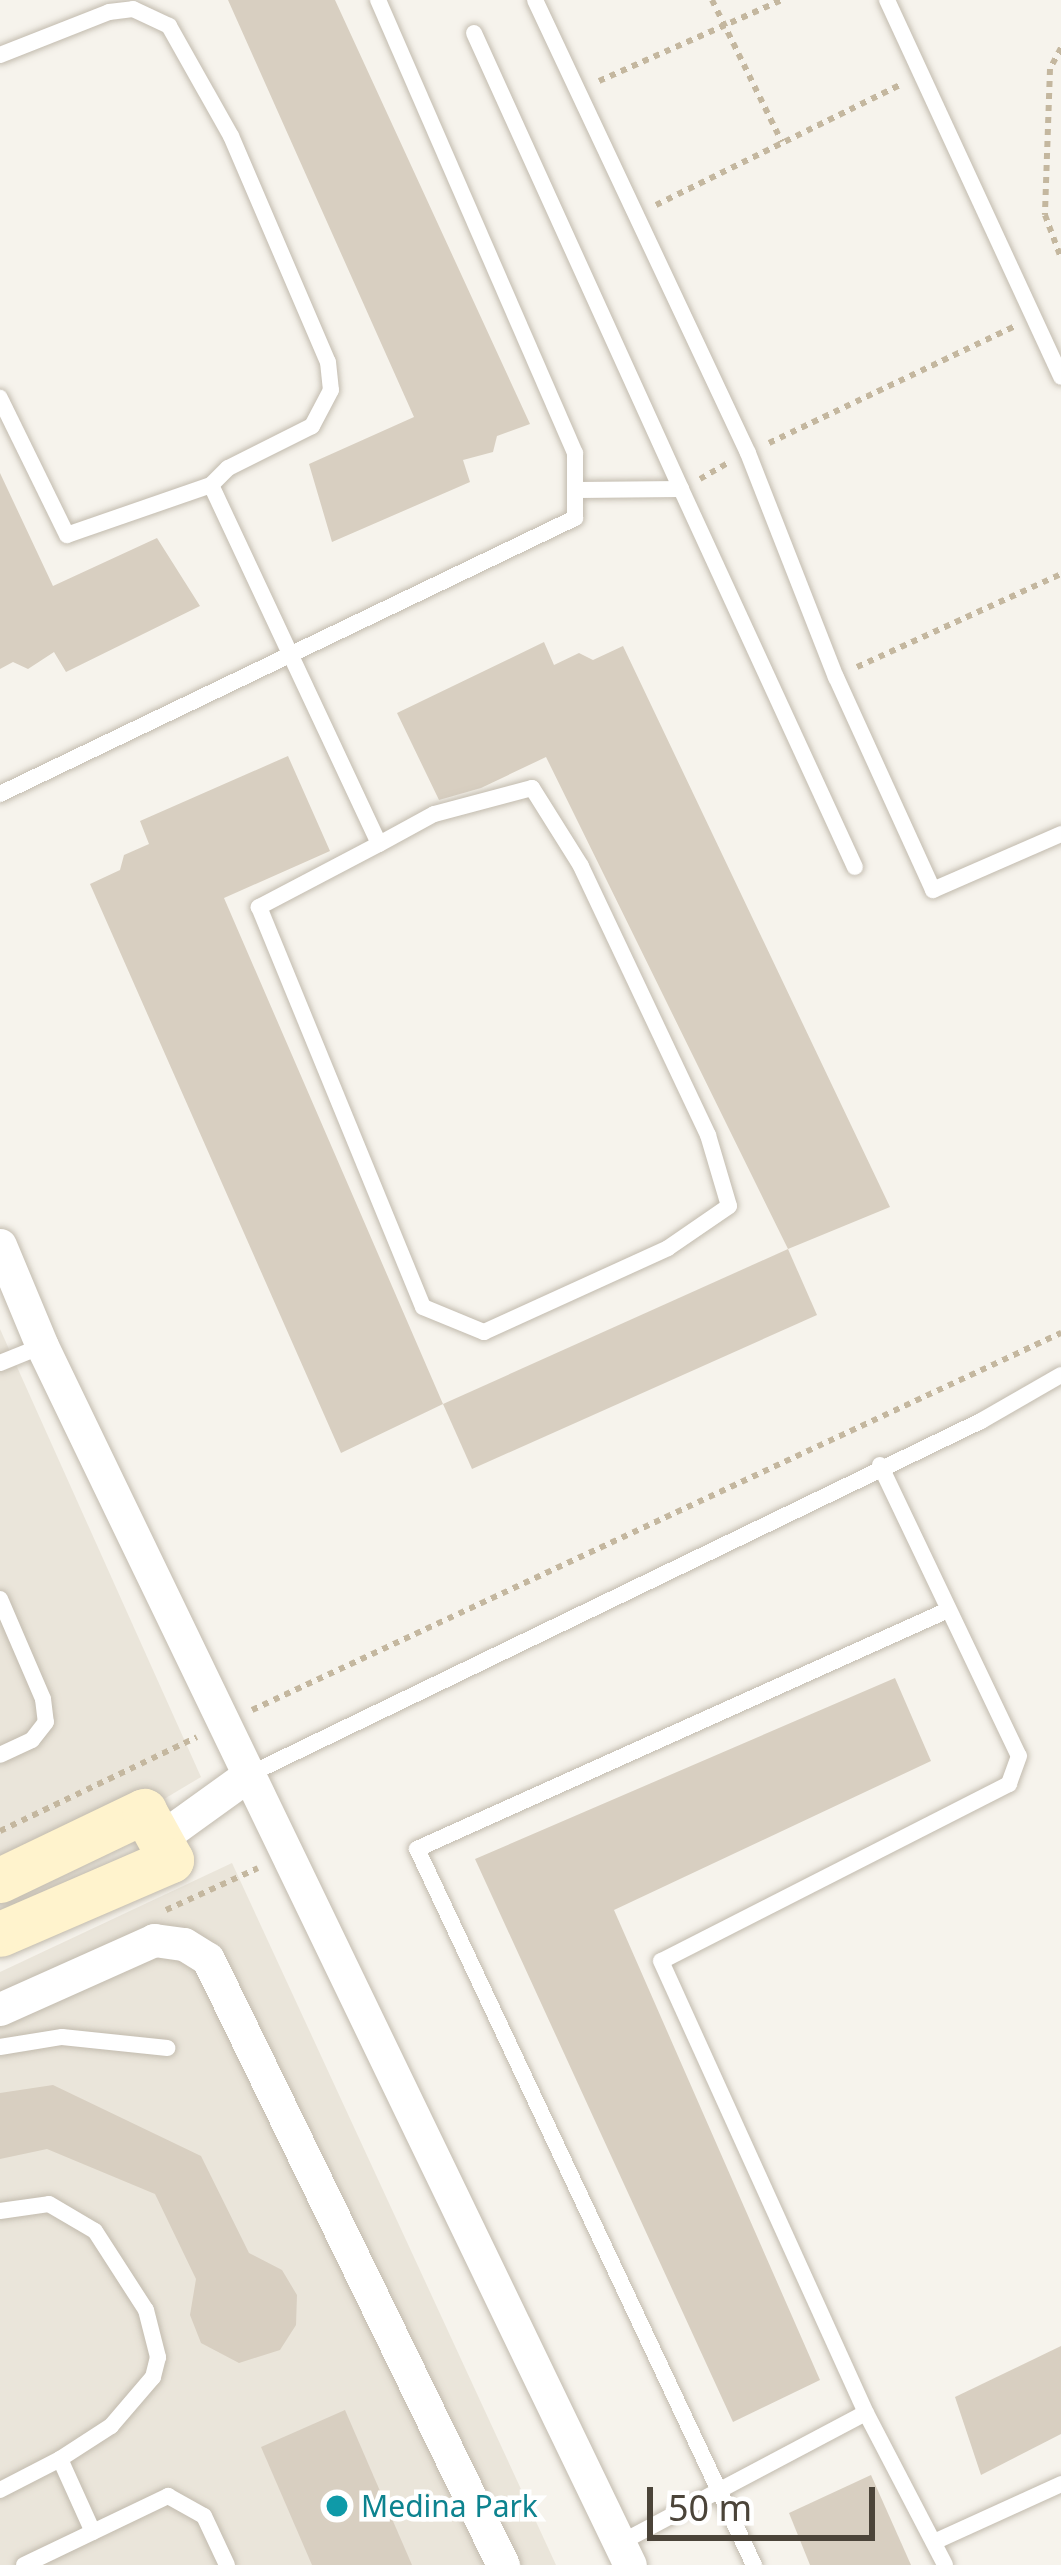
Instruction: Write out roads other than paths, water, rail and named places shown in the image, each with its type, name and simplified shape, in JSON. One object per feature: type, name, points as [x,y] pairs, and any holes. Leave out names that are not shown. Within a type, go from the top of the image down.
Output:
[{"type":"street","points":[[0,1245],[42,1346],[625,2554]]},
{"type":"street","points":[[158,1840],[248,1774]]},
{"type":"street","points":[[0,1880],[144,1811],[171,1859],[0,1934]]},
{"type":"street","points":[[0,2009],[154,1940],[184,1944],[208,1959],[503,2565]]},
{"type":"lane","points":[[0,794],[296,656],[574,518],[574,453],[378,0]]},
{"type":"lane","points":[[536,0],[748,453],[836,677],[933,890],[1061,834]]},
{"type":"lane","points":[[887,0],[1061,377]]},
{"type":"lane","points":[[0,55],[109,12],[133,9],[169,26],[231,136],[328,362],[331,390],[312,426],[228,468],[211,485],[67,536],[0,398]]},
{"type":"lane","points":[[474,33],[856,867]]},
{"type":"lane","points":[[211,485],[296,656],[380,844]]},
{"type":"lane","points":[[577,490],[681,489]]},
{"type":"lane","points":[[532,788],[581,866],[708,1135],[729,1207],[668,1248],[484,1332],[423,1307],[259,907],[380,844],[434,814],[532,788]]},
{"type":"lane","points":[[0,1363],[42,1346]]},
{"type":"lane","points":[[248,1774],[981,1420],[1061,1375]]},
{"type":"lane","points":[[880,1465],[1019,1756],[1009,1784],[661,1961],[866,2413],[945,2565]]},
{"type":"lane","points":[[0,1599],[43,1699],[46,1722],[32,1740],[0,1755]]},
{"type":"lane","points":[[754,2565],[417,1849],[948,1610]]},
{"type":"lane","points":[[0,2048],[62,2037],[167,2048]]},
{"type":"lane","points":[[0,2211],[49,2204],[95,2231],[146,2310],[158,2357],[142,2396],[111,2426],[0,2490]]},
{"type":"lane","points":[[625,2554],[716,2492],[866,2413]]},
{"type":"lane","points":[[60,2459],[93,2532]]},
{"type":"lane","points":[[934,2542],[1061,2484]]},
{"type":"lane","points":[[23,2565],[168,2496],[204,2516],[227,2565]]},
{"type":"place","name":"Medina Park","points":[[337,2506]]}]
